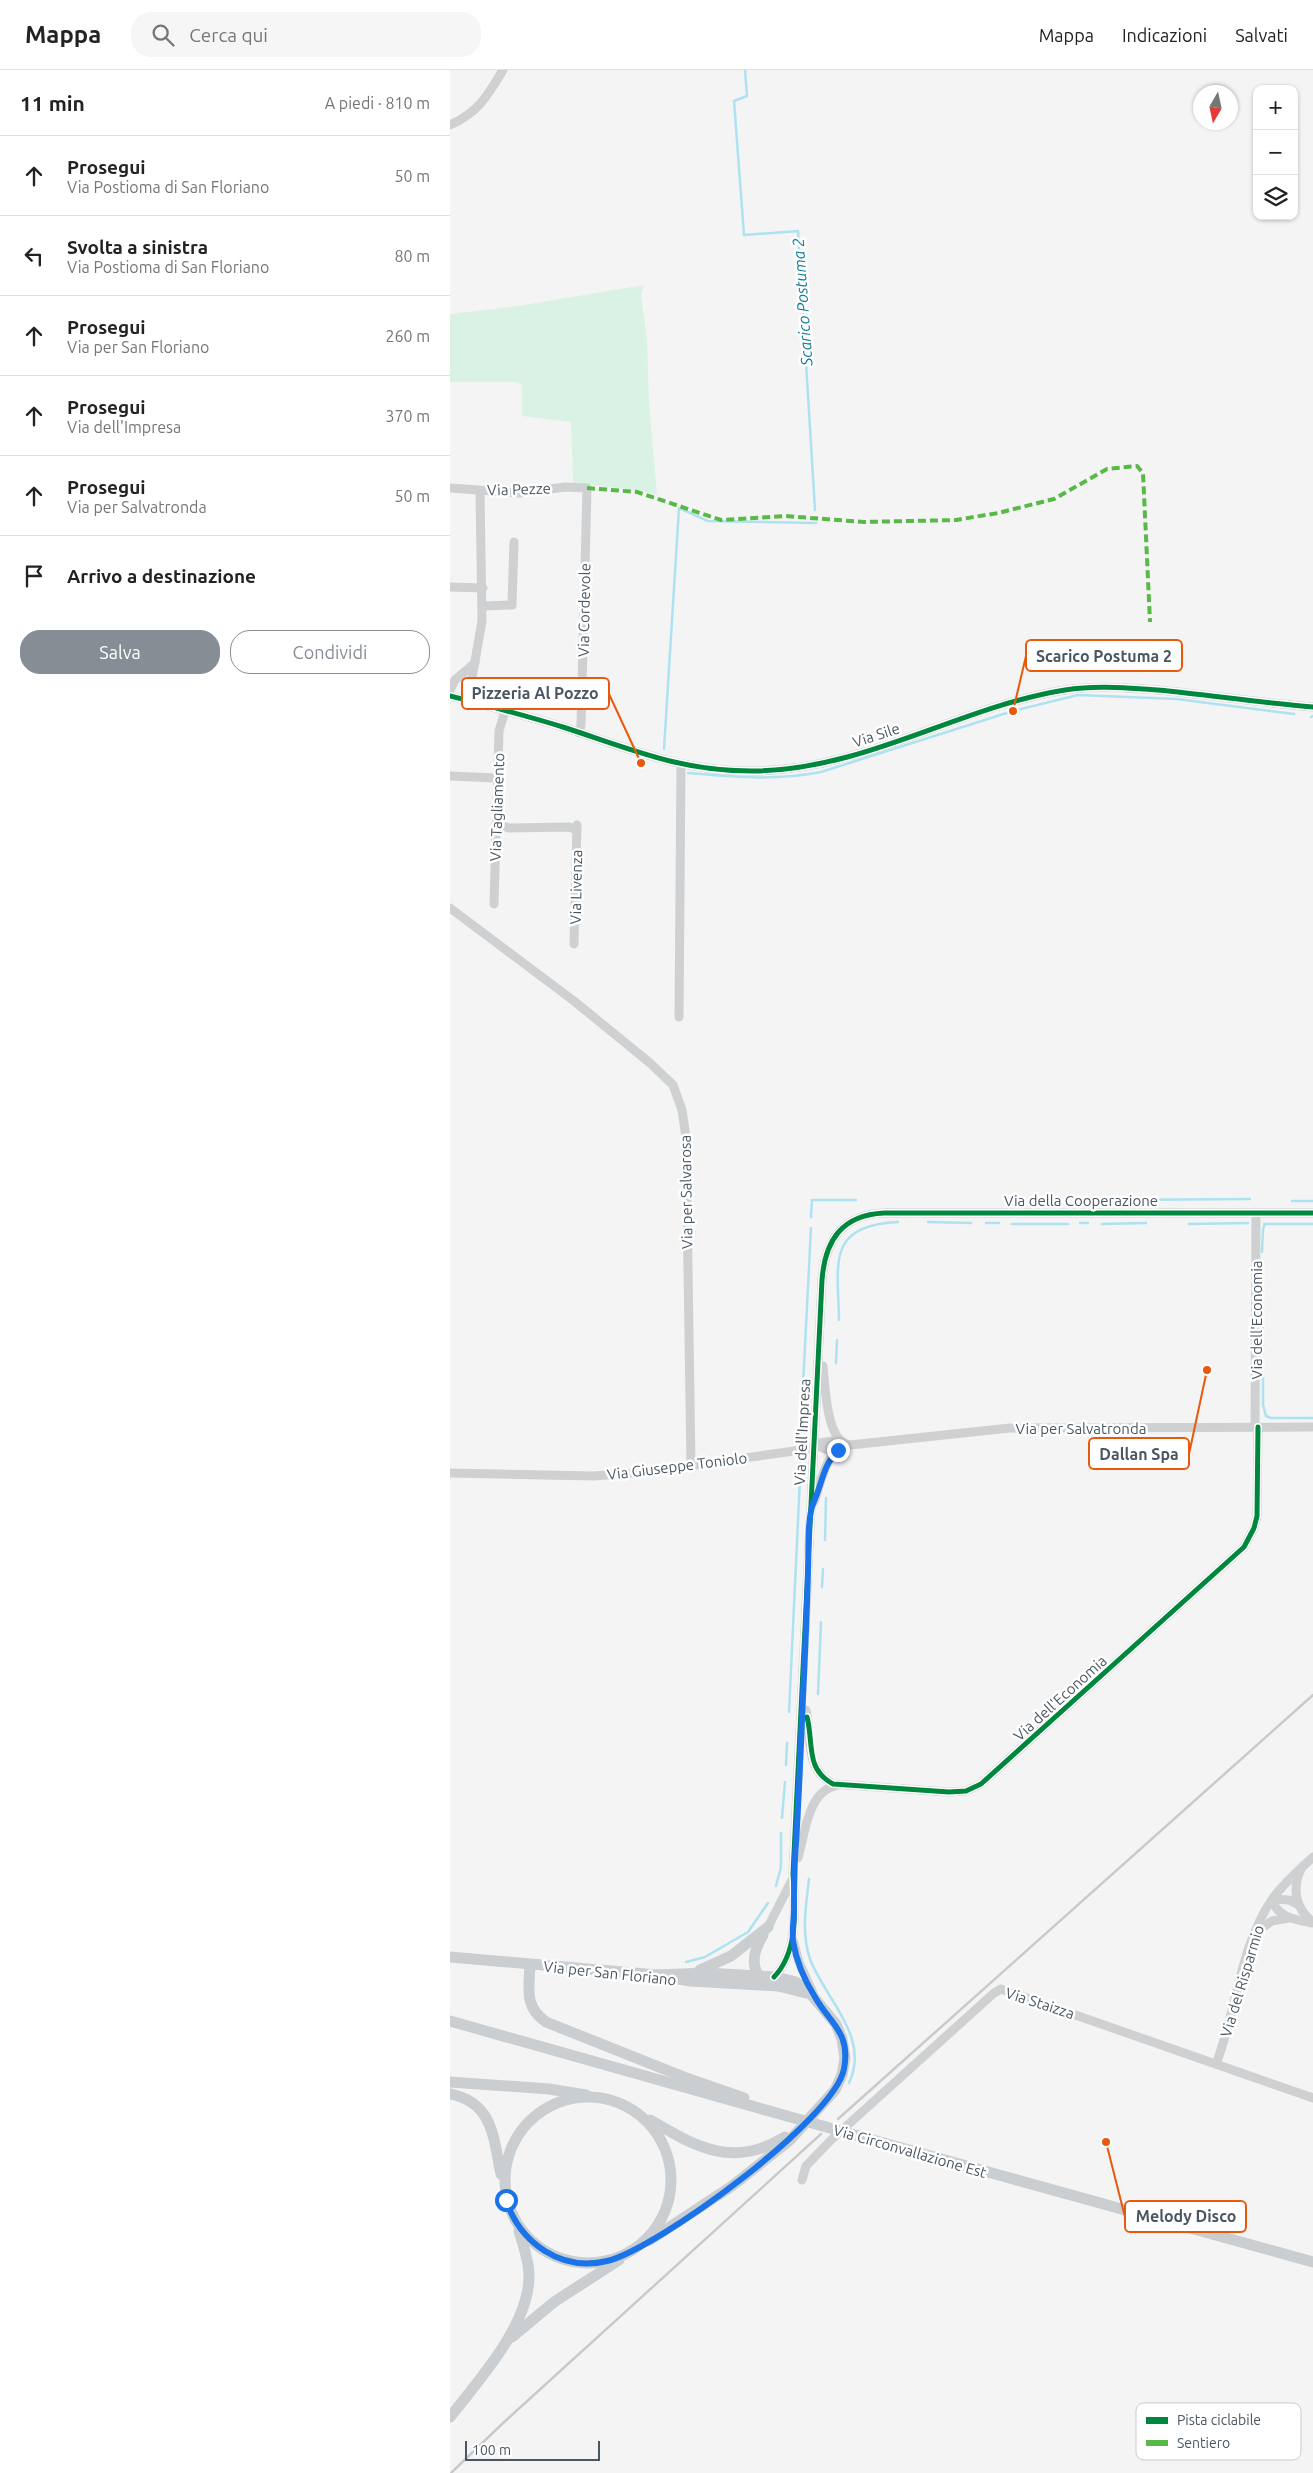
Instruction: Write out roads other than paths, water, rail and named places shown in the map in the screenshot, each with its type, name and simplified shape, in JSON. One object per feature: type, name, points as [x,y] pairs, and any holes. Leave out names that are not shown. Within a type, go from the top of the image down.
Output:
[{"type":"main road","points":[[692,1977],[746,1946],[768,1927]]},
{"type":"main road","points":[[766,1980],[755,1969],[754,1954],[768,1927]]},
{"type":"main road","name":"Via per San Floriano","points":[[450,1957],[657,1975],[766,1980],[799,1990],[816,2000]]},
{"type":"main road","points":[[530,1965],[529,2002],[535,2013],[546,2022],[689,2079],[742,2097],[775,2113]]},
{"type":"main road","name":"Via per San Floriano","points":[[657,1975],[676,1974],[692,1977]]},
{"type":"main road","points":[[502,2347],[550,2305],[642,2244],[665,2232],[747,2175],[784,2145],[802,2127],[835,2090],[842,2075],[845,2060],[839,2030],[816,2000]]},
{"type":"main road","name":"Via Circonvallazione Est","points":[[450,2021],[1313,2262]]},
{"type":"main road","points":[[450,2029],[507,2037]]},
{"type":"main road","points":[[450,2082],[564,2091],[618,2103],[691,2144],[728,2153],[747,2152],[763,2148],[802,2127]]},
{"type":"main road","points":[[450,2094],[469,2101],[489,2121],[504,2183],[506,2200],[517,2224],[528,2260],[529,2284],[521,2313],[502,2347],[450,2417]]},
{"type":"main road","points":[[504,2183],[509,2150],[527,2123],[547,2109],[562,2102],[595,2098]]},
{"type":"main road","points":[[639,2114],[650,2124],[663,2143],[670,2164],[672,2179],[669,2202],[663,2216],[656,2229],[642,2244]]},
{"type":"main road","points":[[517,2224],[539,2247],[568,2261],[600,2262],[630,2252]]},
{"type":"street","points":[[450,125],[483,104],[503,70]]},
{"type":"street","name":"Via Pezze","points":[[450,488],[520,492],[565,487],[587,488]]},
{"type":"street","name":"Via Cordevole","points":[[579,733],[581,725],[587,488]]},
{"type":"street","points":[[468,701],[482,627],[483,588],[480,491]]},
{"type":"street","points":[[483,606],[512,605],[514,542]]},
{"type":"street","points":[[450,587],[483,588]]},
{"type":"street","points":[[450,690],[455,680],[475,662]]},
{"type":"street","name":"Via Sile","points":[[450,696],[579,733],[653,758],[681,765],[748,771],[813,765],[855,755],[1014,703],[1053,692],[1083,688],[1154,690],[1313,707]]},
{"type":"street","name":"Via Tagliamento","points":[[494,904],[497,778],[500,731],[505,711]]},
{"type":"street","points":[[679,1017],[681,765]]},
{"type":"street","points":[[450,776],[497,778]]},
{"type":"street","name":"Via Livenza","points":[[496,824],[509,828],[577,828],[574,944]]},
{"type":"street","name":"Via per Salvarosa","points":[[450,908],[574,1001],[650,1063],[673,1085],[682,1110],[686,1137],[691,1466]]},
{"type":"street","name":"Via della Cooperazione","points":[[850,1222],[868,1214],[889,1212],[1313,1213]]},
{"type":"street","name":"Via dell'Economia","points":[[803,1699],[810,1729],[812,1762],[824,1778],[840,1785],[956,1792],[975,1787],[991,1775],[1246,1544],[1255,1526],[1257,1511],[1256,1213]]},
{"type":"street","name":"Via dell'Impresa","points":[[766,1980],[786,1961],[792,1935],[793,1874],[824,1260],[834,1237],[850,1222]]},
{"type":"street","points":[[811,1510],[828,1462],[845,1446],[830,1422],[819,1351]]},
{"type":"street","name":"Via per Salvatronda","points":[[814,1448],[827,1450],[845,1446],[997,1428],[1313,1427]]},
{"type":"street","name":"Via Giuseppe Toniolo","points":[[450,1473],[594,1476],[647,1472],[814,1448]]},
{"type":"street","points":[[793,1874],[815,1803],[826,1791],[840,1785]]},
{"type":"street","name":"Via del Risparmio","points":[[1216,2064],[1254,1934],[1273,1899],[1313,1857]]},
{"type":"street","points":[[1299,1905],[1296,1888],[1303,1866]]},
{"type":"street","name":"Via dell'Impresa","points":[[768,1927],[785,1897],[793,1874]]},
{"type":"street","points":[[1273,1899],[1291,1900],[1299,1905],[1313,1922],[1291,1918],[1279,1911],[1273,1899]]},
{"type":"street","points":[[1254,1934],[1269,1922],[1291,1918]]},
{"type":"street","name":"Via dell'Impresa","points":[[792,1935],[799,1962],[816,2000]]},
{"type":"street","name":"Via Staizza","points":[[802,2180],[806,2166],[831,2140],[994,1993],[1001,1989],[1313,2098]]},
{"type":"waterway","name":"Scarico Postuma 2","points":[[745,70],[747,96],[734,101],[744,235],[798,231],[815,510]]},
{"type":"waterway","name":"Scarico Postuma 2","points":[[664,749],[679,508],[708,521],[816,523]]},
{"type":"waterway","name":"Scarico Postuma 2","points":[[688,773],[739,777],[787,777],[821,772],[1013,711],[1078,695],[1177,699],[1294,714]]},
{"type":"waterway","points":[[1114,1200],[1250,1199]]},
{"type":"waterway","points":[[811,1217],[812,1200],[856,1200]]},
{"type":"waterway","points":[[1292,1201],[1313,1201]]},
{"type":"waterway","points":[[839,1320],[838,1265],[841,1251],[847,1240],[858,1231],[875,1225],[898,1222]]},
{"type":"waterway","points":[[928,1222],[971,1223]]},
{"type":"waterway","points":[[986,1223],[999,1223]]},
{"type":"waterway","points":[[1080,1223],[1088,1223]]},
{"type":"waterway","points":[[1102,1224],[1146,1223]]},
{"type":"waterway","points":[[1189,1224],[1248,1223]]},
{"type":"waterway","points":[[1012,1224],[1068,1224]]},
{"type":"waterway","points":[[1264,1224],[1313,1224]]},
{"type":"waterway","points":[[1262,1252],[1265,1224]]},
{"type":"waterway","points":[[800,1444],[811,1228]]},
{"type":"waterway","points":[[1262,1265],[1263,1353]]},
{"type":"waterway","points":[[836,1363],[837,1340]]},
{"type":"waterway","points":[[1263,1374],[1263,1405],[1266,1416],[1271,1418],[1313,1418]]},
{"type":"waterway","points":[[789,1712],[801,1457]]},
{"type":"waterway","points":[[825,1540],[826,1498]]},
{"type":"waterway","points":[[822,1587],[823,1569]]},
{"type":"waterway","points":[[818,1694],[821,1622]]},
{"type":"waterway","points":[[786,1765],[787,1743]]},
{"type":"waterway","points":[[782,1818],[785,1782]]},
{"type":"waterway","points":[[776,1886],[781,1867],[781,1833]]},
{"type":"waterway","points":[[809,1879],[805,1919],[807,1949],[817,1974],[850,2034],[854,2050],[854,2066],[849,2083]]},
{"type":"waterway","points":[[686,1962],[705,1957],[748,1932],[768,1903]]},
{"type":"railway","points":[[838,2119],[1313,1695]]},
{"type":"railway","points":[[451,2473],[502,2424],[821,2134]]},
{"type":"place","name":"Scarico Postuma 2","points":[[1013,711]]},
{"type":"place","name":"Pizzeria Al Pozzo","points":[[641,763]]},
{"type":"place","name":"Dallan Spa","points":[[1207,1370]]},
{"type":"place","name":"Melody Disco","points":[[1106,2142]]}]
